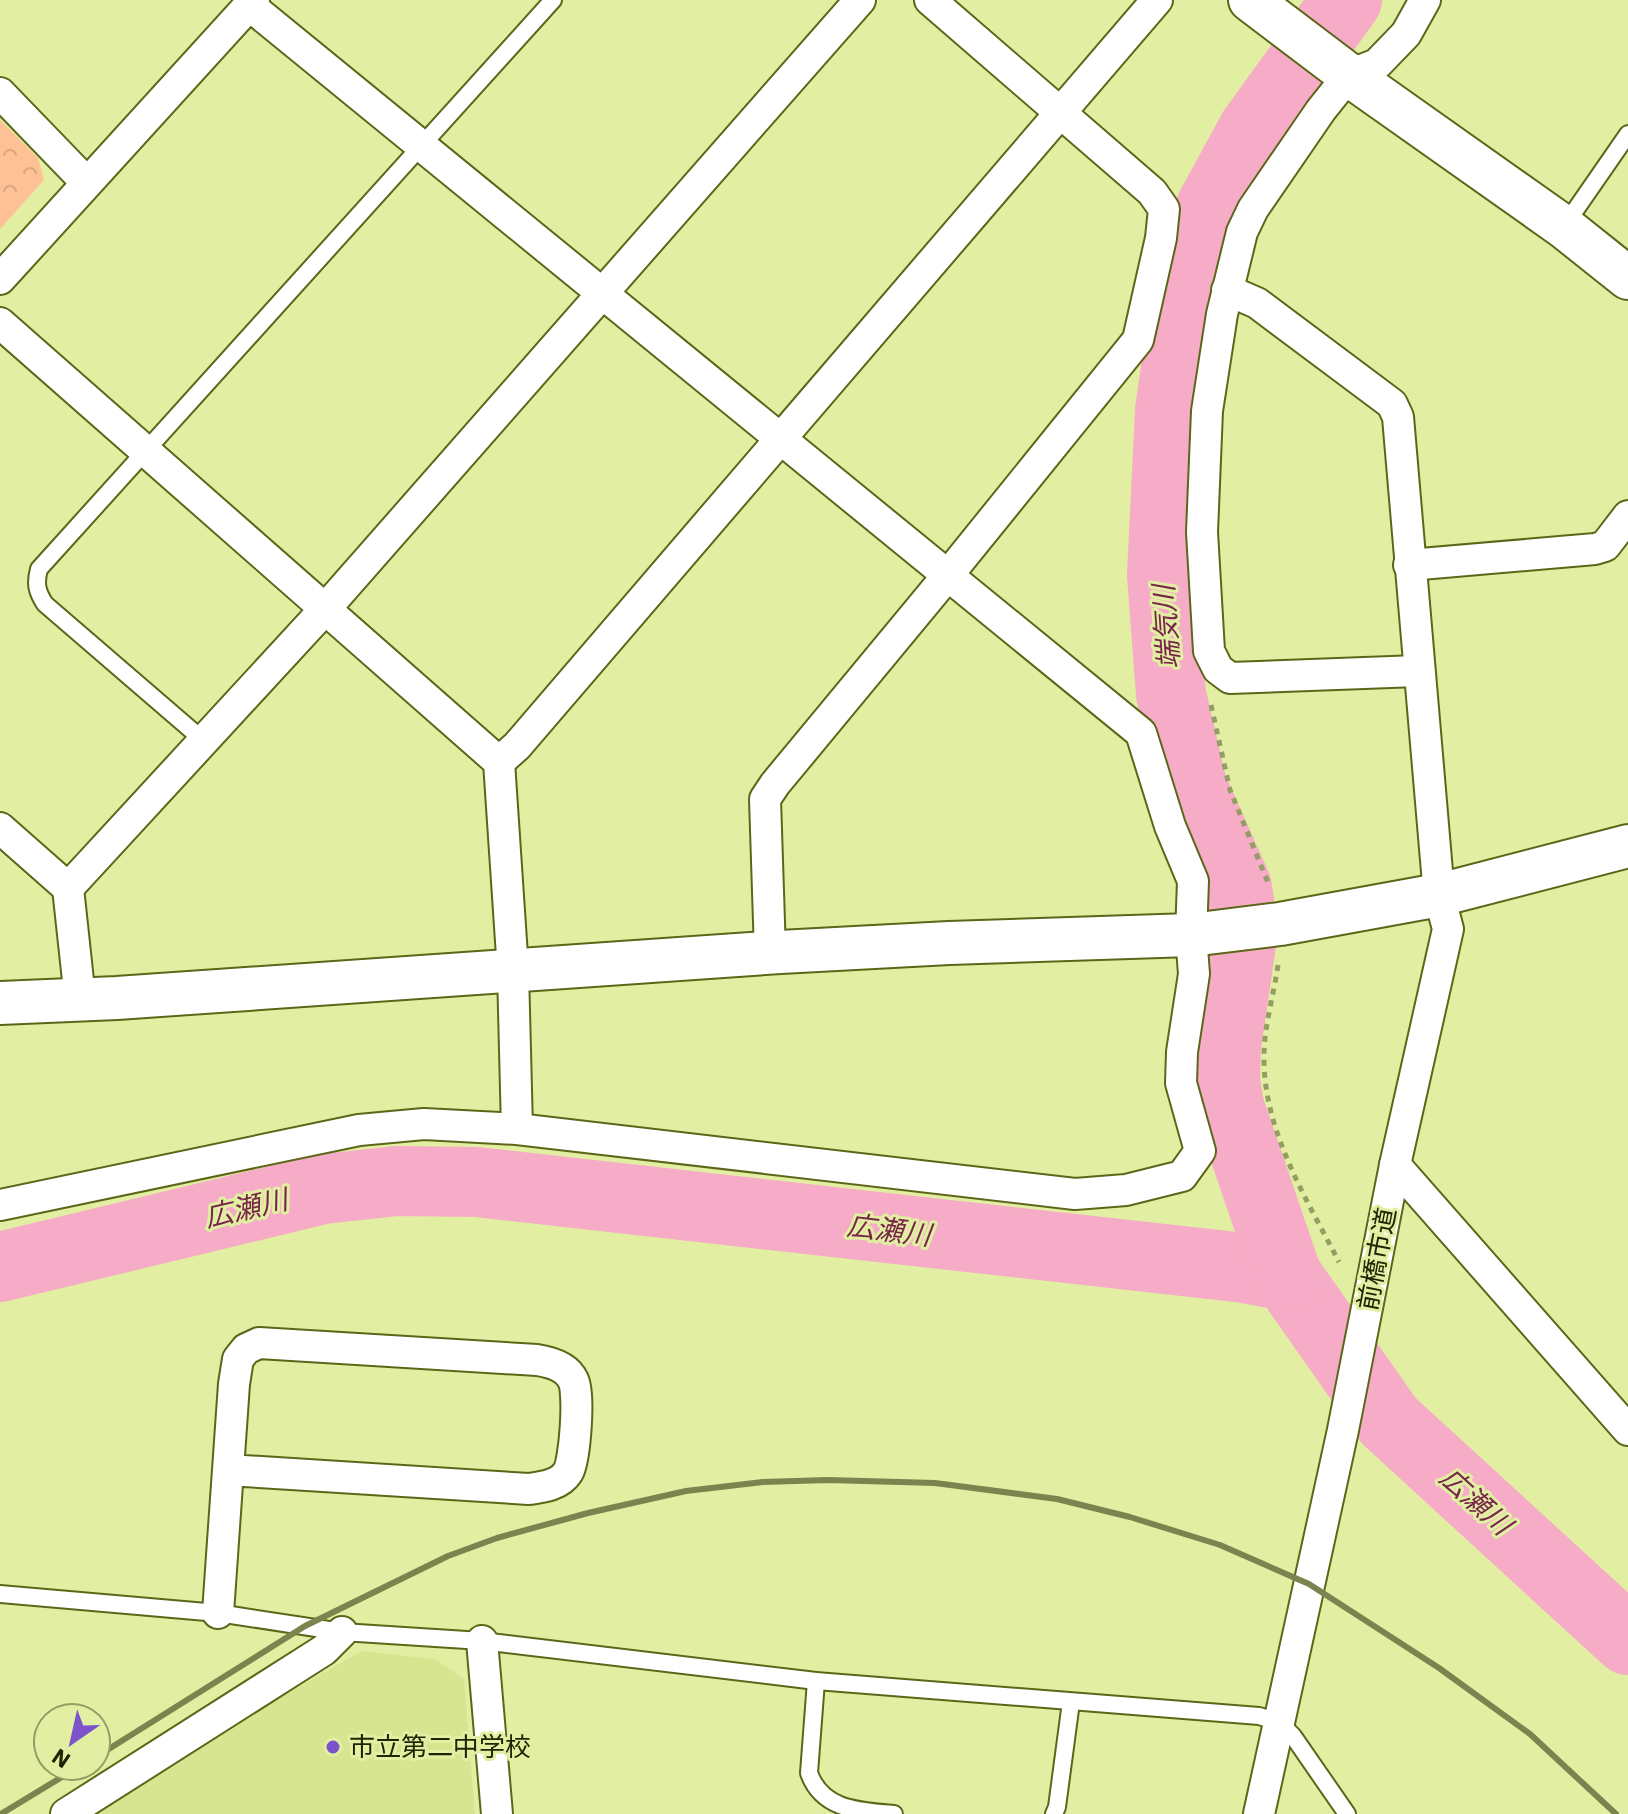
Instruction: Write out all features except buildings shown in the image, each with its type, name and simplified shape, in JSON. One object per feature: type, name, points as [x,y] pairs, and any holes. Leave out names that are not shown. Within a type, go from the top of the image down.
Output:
[{"type":"street","points":[[68,888],[326,608],[860,0]]},
{"type":"street","points":[[770,953],[765,799],[1138,340],[1161,238],[1164,209],[1152,192],[930,0]]},
{"type":"street","points":[[499,762],[517,746],[1157,0]]},
{"type":"street","points":[[1250,0],[1564,227],[1628,278]]},
{"type":"street","points":[[1343,70],[1377,64],[1406,34],[1425,0]]},
{"type":"street","points":[[0,279],[252,3],[421,147],[1141,733],[1170,826],[1193,881],[1191,935],[1194,974],[1182,1052],[1181,1083],[1200,1151],[1182,1176],[1126,1190],[1075,1194],[517,1129],[424,1124],[359,1130],[0,1205]]},
{"type":"street","points":[[1343,70],[1321,110],[1253,209],[1242,232],[1227,290],[1207,411],[1202,532],[1209,651],[1218,669],[1230,678],[1418,671]]},
{"type":"street","points":[[0,93],[86,182]]},
{"type":"street","name":"前橋市道","points":[[1227,290],[1257,303],[1392,404],[1398,417],[1439,895],[1448,929],[1395,1165],[1343,1430],[1259,1814]]},
{"type":"street","points":[[0,323],[499,762],[513,971],[517,1129]]},
{"type":"street","points":[[1409,565],[1595,549],[1605,546],[1628,516]]},
{"type":"street","points":[[0,828],[68,888],[80,999]]},
{"type":"street","points":[[0,1003],[770,953],[1191,935],[1280,924],[1439,895],[1628,846]]},
{"type":"street","points":[[1395,1165],[1628,1430]]},
{"type":"street","points":[[218,1613],[234,1384],[238,1359],[246,1349],[259,1343],[537,1360],[568,1372],[577,1393],[572,1462],[559,1481],[544,1487],[529,1489],[228,1470]]},
{"type":"street","points":[[66,1814],[324,1650],[342,1632]]},
{"type":"street","points":[[482,1641],[497,1814]]},
{"type":"lane","points":[[204,741],[45,604],[38,593],[36,581],[39,569],[553,0]]},
{"type":"lane","points":[[1564,227],[1628,134]]},
{"type":"lane","points":[[0,1594],[218,1613],[342,1632],[482,1641],[816,1681],[1259,1716],[1279,1722],[1293,1736],[1347,1814]]},
{"type":"lane","points":[[816,1681],[809,1773],[813,1786],[828,1801],[854,1810],[894,1814]]},
{"type":"lane","points":[[1054,1814],[1071,1702]]},
{"type":"path","points":[[1218,669],[1209,684],[1212,719],[1230,790],[1269,886]]},
{"type":"path","points":[[1281,952],[1263,1055],[1269,1107],[1299,1184],[1366,1313]]},
{"type":"shaded area","name":"市立第二中学校","points":[[361,1651],[435,1659],[464,1679],[475,1814],[80,1814]]},
{"type":"green space","points":[[0,120],[38,158],[44,180],[0,229]]},
{"type":"waterway","name":"端気川","points":[[1287,1276],[1229,1106],[1225,1080],[1226,1046],[1243,931],[1237,887],[1192,786],[1171,694],[1162,575],[1170,410],[1179,347],[1211,207],[1253,130],[1347,0]]},
{"type":"waterway","name":"広瀬川","points":[[0,1267],[323,1189],[397,1181],[476,1182],[1245,1268],[1287,1276],[1389,1421],[1628,1640]]},
{"type":"railway","points":[[112,1747],[305,1626],[448,1556],[497,1538],[686,1491],[763,1482],[935,1483],[1057,1499],[1130,1517],[1220,1545],[1309,1584],[1439,1668],[1530,1734],[1616,1814]]},
{"type":"railway","points":[[1,1814],[54,1782]]},
{"type":"place","name":"市立第二中学校","points":[[333,1747]]}]
